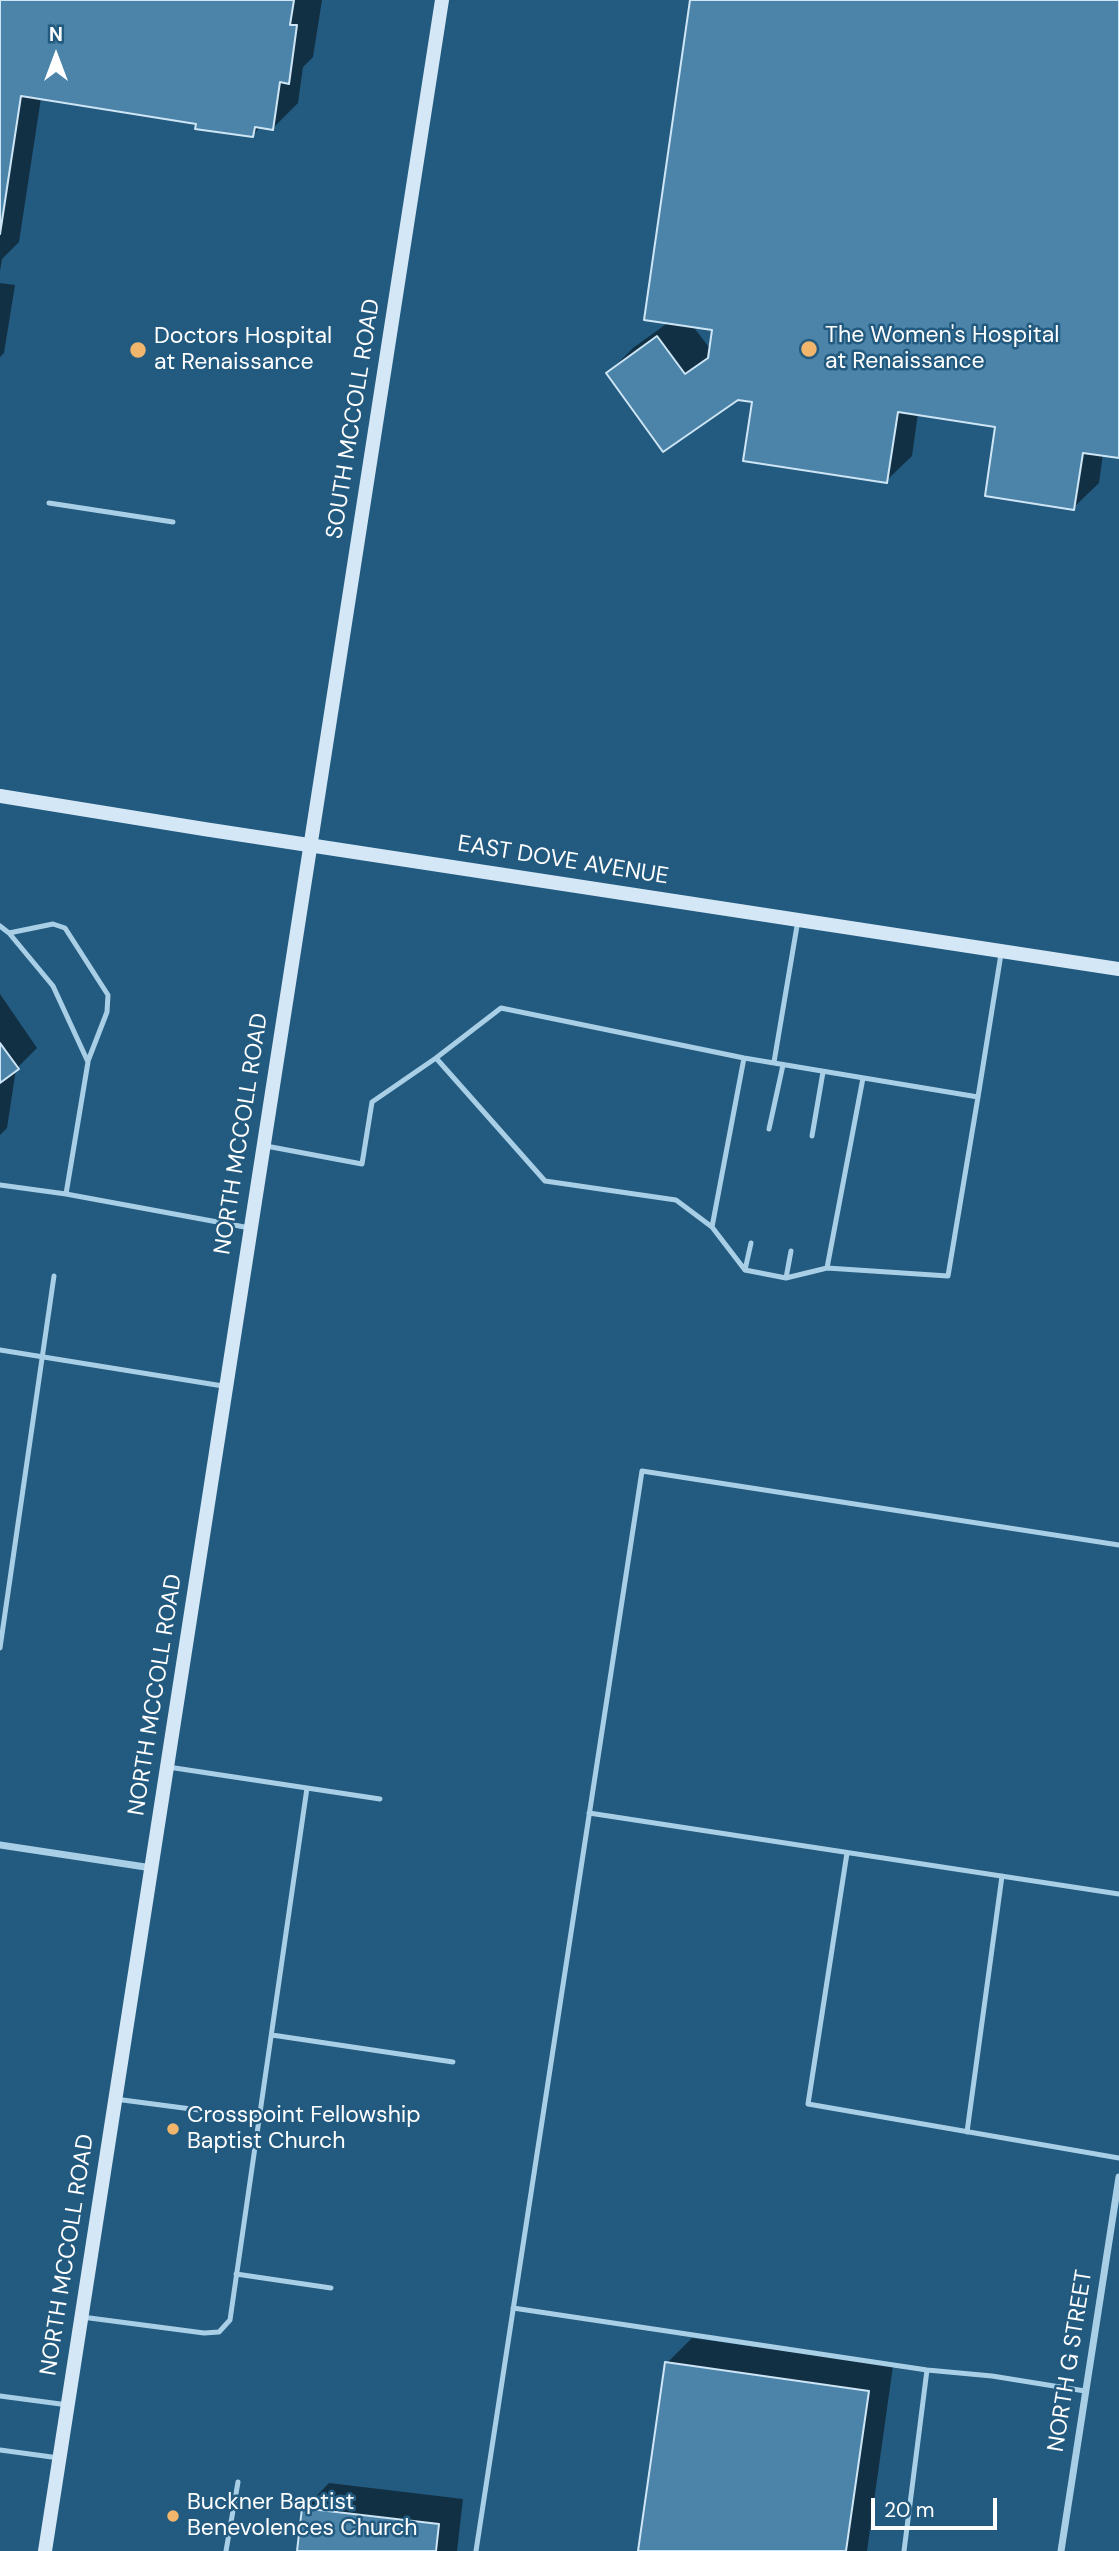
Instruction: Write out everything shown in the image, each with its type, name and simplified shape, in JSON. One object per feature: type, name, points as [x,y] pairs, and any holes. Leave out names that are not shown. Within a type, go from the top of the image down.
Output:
[{"type":"main road","name":"SOUTH MCCOLL ROAD","points":[[309,845],[442,0]]},
{"type":"main road","name":"EAST DOVE AVENUE","points":[[0,796],[1119,969]]},
{"type":"main road","name":"NORTH MCCOLL ROAD","points":[[44,2551],[168,1767],[309,845]]},
{"type":"street","points":[[0,1845],[152,1868]]},
{"type":"street","name":"NORTH G STREET","points":[[1061,2551],[1119,2177]]},
{"type":"lane","points":[[49,503],[173,522]]},
{"type":"lane","points":[[774,1062],[798,920]]},
{"type":"lane","points":[[9,933],[52,924],[65,928],[108,995],[107,1012],[88,1062],[66,1194]]},
{"type":"lane","points":[[0,926],[9,933],[53,986],[88,1062]]},
{"type":"lane","points":[[436,1058],[545,1181],[676,1200],[712,1227],[745,1270],[786,1278],[827,1268],[947,1276],[1001,951]]},
{"type":"lane","points":[[263,1146],[362,1164],[372,1102],[436,1058],[501,1008],[744,1058],[978,1097]]},
{"type":"lane","points":[[712,1227],[744,1058]]},
{"type":"lane","points":[[769,1129],[783,1065]]},
{"type":"lane","points":[[812,1136],[823,1072]]},
{"type":"lane","points":[[827,1268],[863,1078]]},
{"type":"lane","points":[[0,1185],[66,1194],[250,1228]]},
{"type":"lane","points":[[745,1270],[751,1243]]},
{"type":"lane","points":[[786,1278],[792,1251]]},
{"type":"lane","points":[[0,1648],[54,1276]]},
{"type":"lane","points":[[0,1350],[226,1386]]},
{"type":"lane","points":[[476,2551],[642,1471],[1119,1545]]},
{"type":"lane","points":[[168,1767],[380,1800]]},
{"type":"lane","points":[[82,2317],[204,2333],[219,2332],[230,2320],[307,1788]]},
{"type":"lane","points":[[589,1814],[1119,1894]]},
{"type":"lane","points":[[848,1853],[808,2104],[1119,2158]]},
{"type":"lane","points":[[967,2132],[1002,1876]]},
{"type":"lane","points":[[272,2035],[453,2062]]},
{"type":"lane","points":[[116,2099],[260,2119]]},
{"type":"lane","points":[[236,2274],[331,2288]]},
{"type":"lane","points":[[513,2308],[1085,2391]]},
{"type":"lane","points":[[904,2551],[927,2370]]},
{"type":"lane","points":[[0,2396],[68,2405]]},
{"type":"lane","points":[[0,2450],[59,2458]]},
{"type":"lane","points":[[226,2551],[238,2482]]},
{"type":"building","points":[[0,0],[294,0],[290,25],[297,25],[289,84],[280,82],[273,130],[255,127],[253,137],[195,129],[196,124],[21,96],[0,234]]},
{"type":"building","points":[[690,0],[1119,0],[1119,458],[1083,453],[1074,510],[985,496],[995,427],[898,412],[887,483],[743,461],[752,402],[738,400],[663,452],[606,373],[657,336],[685,374],[708,358],[712,330],[644,320]]},
{"type":"building","points":[[0,1043],[19,1069],[0,1083]]},
{"type":"building","points":[[665,2362],[869,2391],[846,2551],[638,2551]]},
{"type":"building","points":[[302,2508],[439,2524],[436,2551],[297,2551]]},
{"type":"place","name":"The Women's Hospital at Renaissance","points":[[809,349]]},
{"type":"place","name":"Doctors Hospital at Renaissance","points":[[138,350]]},
{"type":"place","name":"Crosspoint Fellowship Baptist Church","points":[[173,2129]]},
{"type":"place","name":"Buckner Baptist Benevolences Church","points":[[173,2516]]}]
